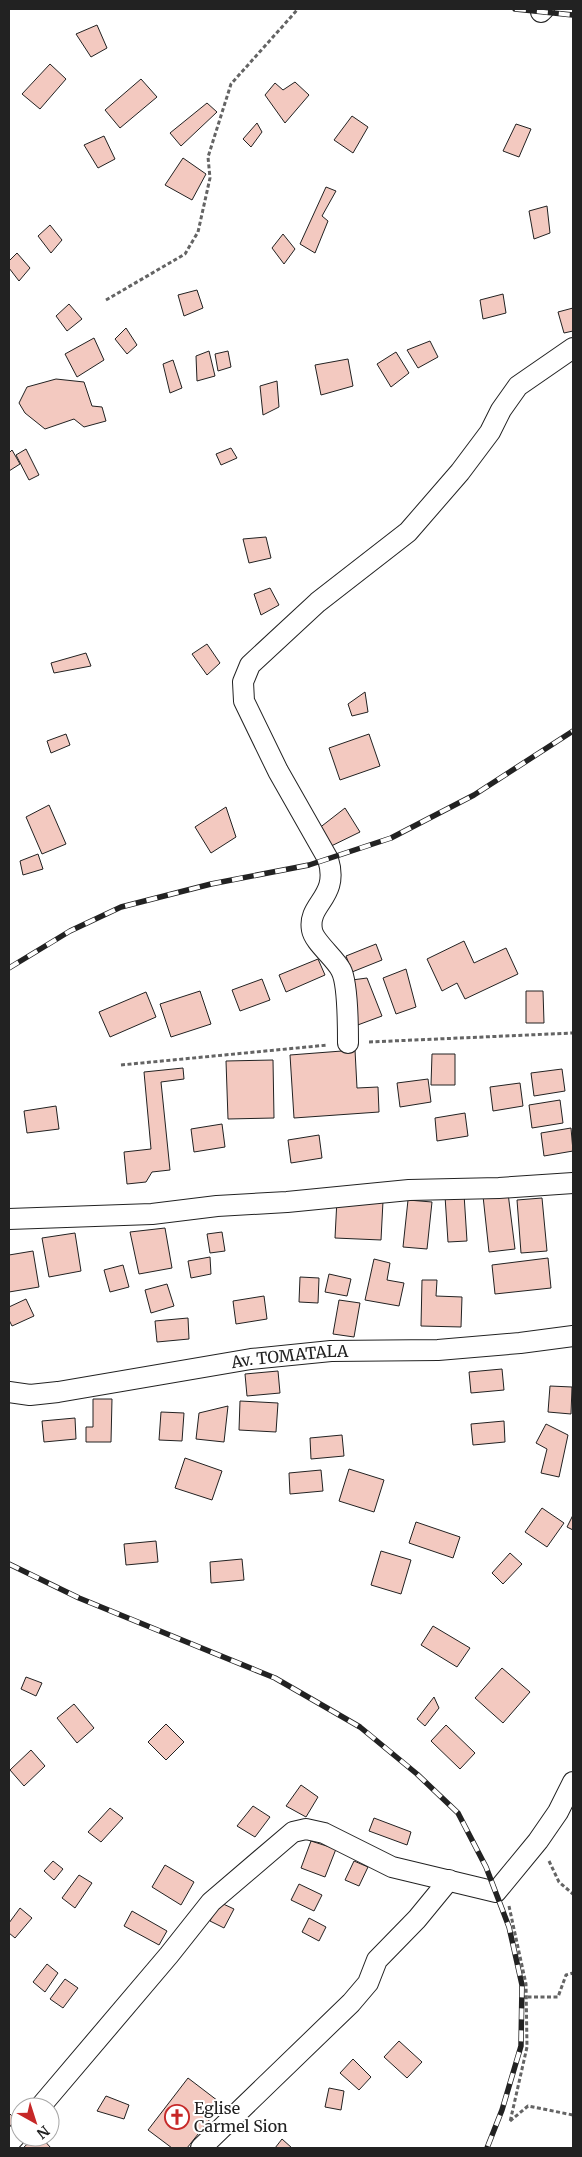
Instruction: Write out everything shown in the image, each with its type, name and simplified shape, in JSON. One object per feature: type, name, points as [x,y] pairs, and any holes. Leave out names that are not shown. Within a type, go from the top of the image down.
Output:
[{"type":"street","points":[[348,1043],[348,1014],[342,971],[312,932],[312,915],[328,893],[332,873],[328,859],[259,733],[244,701],[243,682],[250,665],[284,632],[408,532],[460,472],[490,432],[501,410],[518,386],[573,348]]},
{"type":"street","points":[[9,1219],[152,1214],[217,1206],[287,1202],[409,1190],[499,1188],[573,1183]]},
{"type":"street","name":"Av. TOMATALA","points":[[9,1392],[30,1395],[58,1392],[251,1359],[331,1351],[438,1350],[573,1336]]},
{"type":"street","points":[[49,2097],[169,1956],[211,1902],[293,1832],[306,1829],[324,1833],[392,1867],[496,1892],[538,1841],[558,1812],[573,1782]]},
{"type":"street","points":[[201,2148],[351,2003],[368,1983],[378,1960],[449,1880]]},
{"type":"path","points":[[106,300],[184,254],[198,232],[210,178],[208,157],[231,84],[298,9]]},
{"type":"path","points":[[538,1841],[559,1882],[573,1894]]},
{"type":"path","points":[[502,1884],[514,1924],[527,1997],[527,2047],[510,2122],[528,2106],[573,2115]]},
{"type":"path","points":[[522,1997],[558,1997],[566,1975],[573,1973]]},
{"type":"building","points":[[97,25],[107,48],[91,57],[76,34]]},
{"type":"building","points":[[50,64],[66,79],[40,109],[22,94]]},
{"type":"building","points":[[141,79],[157,97],[120,128],[105,110]]},
{"type":"building","points":[[295,82],[309,95],[285,123],[265,95],[275,83],[283,90]]},
{"type":"building","points":[[207,103],[217,112],[181,146],[170,133]]},
{"type":"building","points":[[352,116],[368,127],[353,153],[334,140]]},
{"type":"building","points":[[257,123],[262,132],[251,147],[243,139]]},
{"type":"building","points":[[516,124],[531,129],[519,157],[503,151]]},
{"type":"building","points":[[104,136],[115,159],[98,168],[84,145]]},
{"type":"building","points":[[183,158],[206,174],[192,200],[165,185]]},
{"type":"building","points":[[326,187],[336,191],[322,216],[328,221],[315,253],[300,244]]},
{"type":"building","points":[[547,206],[550,233],[534,239],[529,211]]},
{"type":"building","points":[[50,225],[62,240],[51,253],[38,236]]},
{"type":"building","points":[[283,234],[295,249],[284,264],[272,248]]},
{"type":"building","points":[[17,253],[30,268],[19,281],[9,268],[9,261]]},
{"type":"building","points":[[197,290],[203,308],[184,316],[178,295]]},
{"type":"building","points":[[503,294],[506,313],[483,319],[480,300]]},
{"type":"building","points":[[69,304],[82,319],[67,331],[56,316]]},
{"type":"building","points":[[573,308],[573,331],[564,333],[558,312]]},
{"type":"building","points":[[126,328],[137,345],[127,354],[115,339]]},
{"type":"building","points":[[94,338],[104,360],[77,377],[65,354]]},
{"type":"building","points":[[430,341],[438,357],[418,368],[407,350]]},
{"type":"building","points":[[209,351],[215,376],[197,381],[196,356]]},
{"type":"building","points":[[228,351],[231,367],[218,371],[215,354]]},
{"type":"building","points":[[396,352],[409,373],[391,387],[377,364]]},
{"type":"building","points":[[348,359],[353,386],[321,395],[315,365]]},
{"type":"building","points":[[173,360],[182,388],[170,393],[163,364]]},
{"type":"building","points":[[56,379],[84,382],[92,406],[102,407],[106,421],[84,427],[74,419],[45,429],[25,413],[19,403],[27,387]]},
{"type":"building","points":[[277,381],[279,407],[263,415],[260,386]]},
{"type":"building","points":[[231,448],[237,458],[221,465],[216,454]]},
{"type":"building","points":[[26,449],[39,475],[29,480],[16,455]]},
{"type":"building","points":[[12,450],[20,464],[9,471],[9,453]]},
{"type":"building","points":[[266,537],[271,558],[249,563],[243,539]]},
{"type":"building","points":[[270,588],[279,605],[261,615],[254,594]]},
{"type":"building","points":[[207,644],[220,663],[207,675],[192,654]]},
{"type":"building","points":[[86,653],[91,666],[54,673],[51,663]]},
{"type":"building","points":[[365,692],[368,712],[352,716],[348,704]]},
{"type":"building","points":[[66,734],[70,745],[51,753],[47,741]]},
{"type":"building","points":[[369,734],[380,766],[340,780],[329,748]]},
{"type":"building","points":[[49,805],[66,844],[42,854],[26,817]]},
{"type":"building","points":[[226,807],[236,837],[211,853],[195,827]]},
{"type":"building","points":[[345,808],[360,832],[323,850],[318,829]]},
{"type":"building","points":[[38,854],[43,869],[23,875],[20,861]]},
{"type":"building","points":[[464,941],[474,963],[506,948],[518,974],[465,999],[457,983],[442,991],[427,959]]},
{"type":"building","points":[[376,944],[382,960],[352,972],[346,956]]},
{"type":"building","points":[[318,959],[325,975],[286,992],[279,975]]},
{"type":"building","points":[[406,969],[416,1007],[396,1014],[383,978]]},
{"type":"building","points":[[367,978],[382,1016],[355,1026],[352,980]]},
{"type":"building","points":[[262,979],[270,1000],[240,1011],[232,990]]},
{"type":"building","points":[[200,991],[211,1024],[171,1037],[160,1004]]},
{"type":"building","points":[[526,991],[543,991],[544,1023],[526,1023]]},
{"type":"building","points":[[146,992],[156,1017],[110,1037],[99,1012]]},
{"type":"building","points":[[355,1050],[357,1088],[378,1087],[379,1112],[294,1118],[290,1055]]},
{"type":"building","points":[[432,1054],[455,1054],[455,1085],[431,1085]]},
{"type":"building","points":[[273,1060],[274,1118],[228,1119],[226,1061]]},
{"type":"building","points":[[183,1068],[184,1079],[161,1082],[170,1170],[152,1172],[146,1182],[127,1184],[124,1152],[151,1149],[144,1072]]},
{"type":"building","points":[[562,1069],[565,1091],[534,1096],[531,1073]]},
{"type":"building","points":[[428,1079],[431,1102],[400,1107],[397,1083]]},
{"type":"building","points":[[520,1083],[523,1106],[493,1111],[490,1087]]},
{"type":"building","points":[[560,1100],[563,1123],[532,1128],[529,1105]]},
{"type":"building","points":[[56,1106],[59,1129],[27,1133],[24,1111]]},
{"type":"building","points":[[465,1113],[468,1136],[437,1141],[435,1118]]},
{"type":"building","points":[[222,1124],[225,1147],[194,1152],[191,1129]]},
{"type":"building","points":[[571,1128],[573,1151],[544,1156],[541,1133]]},
{"type":"building","points":[[319,1135],[322,1158],[291,1163],[288,1140]]},
{"type":"building","points":[[508,1193],[515,1249],[489,1252],[483,1196]]},
{"type":"building","points":[[464,1194],[467,1241],[448,1242],[445,1196]]},
{"type":"building","points":[[542,1198],[547,1251],[521,1253],[517,1200]]},
{"type":"building","points":[[337,1199],[383,1201],[381,1240],[335,1238]]},
{"type":"building","points":[[408,1200],[432,1202],[427,1249],[403,1247]]},
{"type":"building","points":[[165,1228],[172,1268],[139,1274],[130,1232]]},
{"type":"building","points":[[222,1232],[225,1251],[210,1253],[207,1234]]},
{"type":"building","points":[[75,1233],[81,1271],[49,1277],[42,1238]]},
{"type":"building","points":[[33,1251],[39,1287],[9,1292],[9,1255]]},
{"type":"building","points":[[210,1257],[211,1274],[191,1278],[188,1261]]},
{"type":"building","points":[[548,1258],[551,1288],[495,1294],[492,1265]]},
{"type":"building","points":[[374,1259],[390,1263],[387,1280],[404,1283],[399,1306],[365,1300]]},
{"type":"building","points":[[123,1265],[129,1287],[110,1292],[104,1270]]},
{"type":"building","points":[[329,1274],[351,1279],[347,1296],[325,1292]]},
{"type":"building","points":[[300,1277],[319,1278],[318,1303],[299,1302]]},
{"type":"building","points":[[422,1280],[437,1280],[436,1296],[462,1297],[461,1327],[421,1326]]},
{"type":"building","points":[[167,1284],[174,1306],[151,1313],[145,1290]]},
{"type":"building","points":[[264,1296],[267,1319],[236,1324],[233,1301]]},
{"type":"building","points":[[26,1299],[34,1316],[12,1326],[9,1320],[9,1307]]},
{"type":"building","points":[[339,1300],[360,1303],[354,1337],[333,1334]]},
{"type":"building","points":[[188,1318],[189,1339],[157,1342],[155,1321]]},
{"type":"building","points":[[502,1369],[504,1390],[471,1393],[469,1372]]},
{"type":"building","points":[[278,1371],[280,1393],[247,1396],[245,1374]]},
{"type":"building","points":[[550,1386],[572,1387],[571,1414],[548,1412]]},
{"type":"building","points":[[93,1399],[112,1399],[111,1442],[86,1442],[86,1427],[93,1427]]},
{"type":"building","points":[[240,1401],[278,1403],[276,1432],[239,1430]]},
{"type":"building","points":[[228,1406],[224,1442],[196,1439],[199,1413]]},
{"type":"building","points":[[161,1412],[184,1413],[182,1441],[159,1440]]},
{"type":"building","points":[[75,1418],[76,1439],[44,1442],[42,1421]]},
{"type":"building","points":[[504,1421],[505,1442],[473,1445],[471,1424]]},
{"type":"building","points":[[546,1424],[568,1435],[559,1477],[541,1473],[547,1449],[536,1443]]},
{"type":"building","points":[[342,1435],[344,1456],[311,1459],[310,1438]]},
{"type":"building","points":[[185,1458],[222,1471],[212,1500],[175,1488]]},
{"type":"building","points":[[349,1469],[384,1480],[374,1512],[339,1501]]},
{"type":"building","points":[[321,1470],[323,1491],[290,1494],[289,1473]]},
{"type":"building","points":[[542,1508],[564,1523],[547,1547],[525,1532]]},
{"type":"building","points":[[573,1515],[573,1530],[567,1527]]},
{"type":"building","points":[[416,1522],[460,1537],[453,1558],[409,1543]]},
{"type":"building","points":[[156,1541],[158,1562],[126,1565],[124,1544]]},
{"type":"building","points":[[381,1551],[411,1560],[401,1594],[371,1585]]},
{"type":"building","points":[[510,1553],[522,1564],[503,1584],[492,1573]]},
{"type":"building","points":[[242,1559],[244,1580],[211,1583],[210,1562]]},
{"type":"building","points":[[433,1626],[470,1648],[457,1667],[421,1645]]},
{"type":"building","points":[[502,1668],[530,1692],[503,1723],[475,1698]]},
{"type":"building","points":[[26,1677],[42,1683],[36,1696],[21,1689]]},
{"type":"building","points":[[434,1697],[439,1708],[425,1726],[417,1719]]},
{"type":"building","points":[[74,1704],[94,1728],[77,1743],[57,1718]]},
{"type":"building","points":[[166,1724],[184,1742],[166,1760],[148,1742]]},
{"type":"building","points":[[446,1725],[475,1753],[460,1769],[431,1741]]},
{"type":"building","points":[[31,1750],[45,1766],[24,1786],[10,1770]]},
{"type":"building","points":[[301,1785],[318,1797],[306,1817],[286,1806]]},
{"type":"building","points":[[253,1806],[270,1817],[255,1837],[237,1826]]},
{"type":"building","points":[[110,1808],[123,1818],[101,1842],[88,1832]]},
{"type":"building","points":[[374,1818],[411,1832],[407,1845],[369,1831]]},
{"type":"building","points":[[311,1841],[336,1849],[325,1877],[301,1868]]},
{"type":"building","points":[[53,1861],[63,1869],[54,1880],[44,1871]]},
{"type":"building","points":[[354,1861],[368,1867],[359,1886],[345,1880]]},
{"type":"building","points":[[165,1865],[194,1882],[181,1905],[152,1887]]},
{"type":"building","points":[[79,1875],[92,1883],[75,1908],[62,1898]]},
{"type":"building","points":[[299,1884],[322,1895],[314,1911],[291,1900]]},
{"type":"building","points":[[219,1902],[234,1909],[224,1928],[210,1921]]},
{"type":"building","points":[[20,1908],[32,1918],[15,1938],[9,1933],[9,1923]]},
{"type":"building","points":[[132,1911],[167,1931],[159,1945],[124,1926]]},
{"type":"building","points":[[309,1918],[326,1927],[319,1941],[302,1932]]},
{"type":"building","points":[[47,1964],[58,1973],[45,1992],[33,1982]]},
{"type":"building","points":[[65,1979],[78,1988],[63,2008],[50,1999]]},
{"type":"building","points":[[399,2041],[422,2062],[407,2078],[384,2057]]},
{"type":"building","points":[[353,2059],[371,2077],[359,2090],[340,2073]]},
{"type":"building","points":[[188,2078],[222,2104],[187,2148],[172,2148],[148,2130]]},
{"type":"building","points":[[329,2088],[344,2091],[341,2110],[325,2107]]},
{"type":"building","points":[[106,2096],[129,2105],[124,2119],[97,2111]]},
{"type":"building","points":[[9,2113],[10,2136],[9,2137]]},
{"type":"building","points":[[282,2139],[292,2148],[275,2148]]},
{"type":"building","points":[[50,2147],[51,2148],[23,2148]]},
{"type":"railway","points":[[515,9],[573,15]]},
{"type":"railway","points":[[9,968],[70,931],[121,907],[211,884],[309,865],[391,838],[474,795],[573,731]]},
{"type":"railway","points":[[9,1564],[79,1598],[275,1678],[360,1727],[417,1774],[458,1813],[486,1867],[509,1927],[522,1985],[521,2046],[502,2110],[487,2148]]},
{"type":"place","name":"Eglise Carmel Sion","points":[[177,2117]]}]
